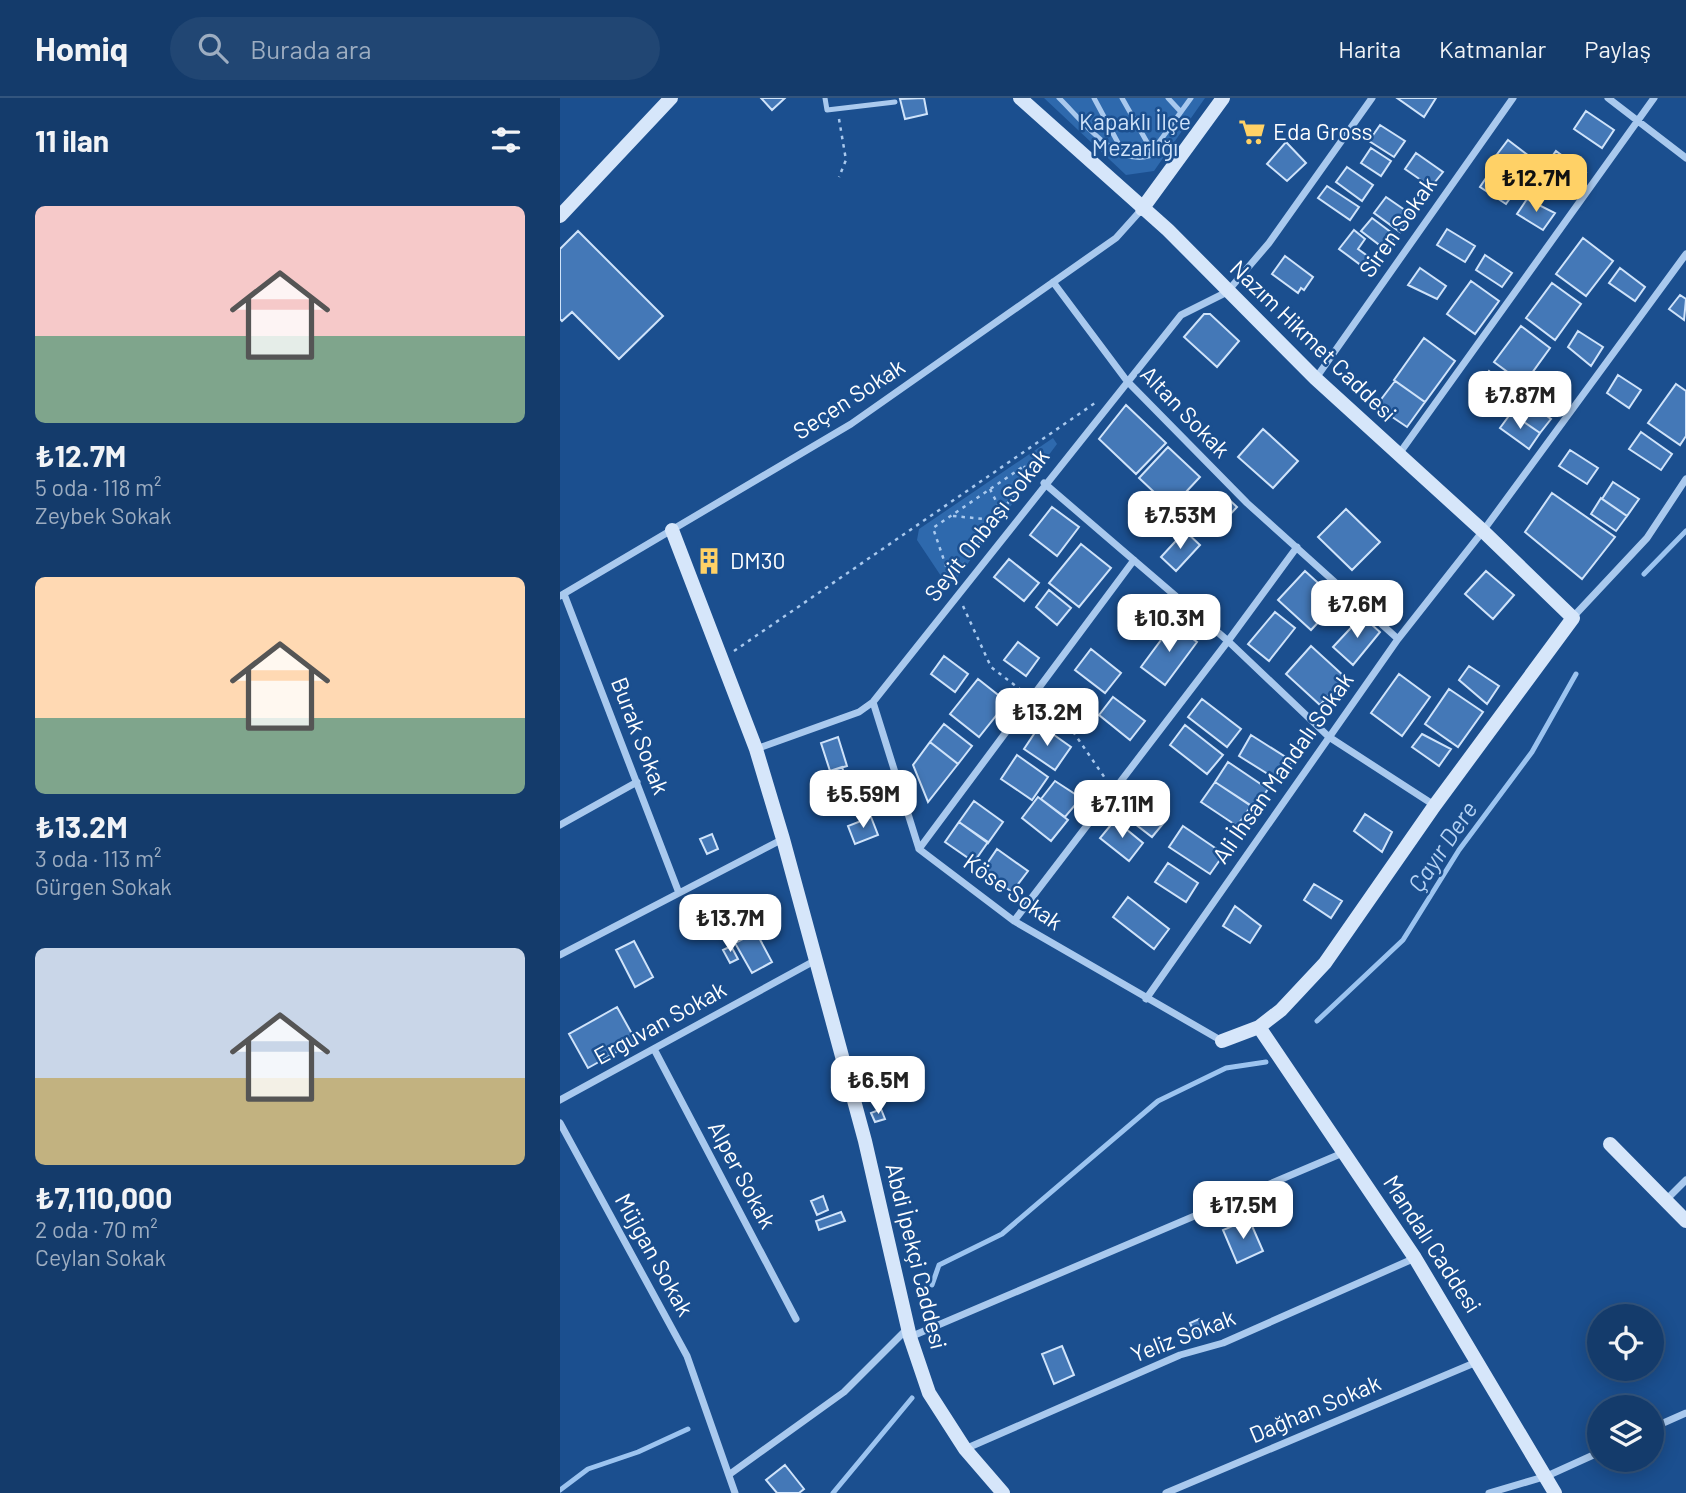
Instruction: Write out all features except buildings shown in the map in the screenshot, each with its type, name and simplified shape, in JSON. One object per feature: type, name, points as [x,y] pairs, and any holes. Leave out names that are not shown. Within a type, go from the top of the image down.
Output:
[{"type":"street","points":[[560,216],[671,98]]},
{"type":"street","name":"Nazım Hikmet Caddesi","points":[[1020,98],[1168,230],[1315,378],[1483,531],[1573,618]]},
{"type":"street","points":[[1142,209],[1223,98]]},
{"type":"street","points":[[1227,292],[1269,243],[1372,98]]},
{"type":"street","name":"Siren Sokak","points":[[1315,378],[1513,98]]},
{"type":"street","points":[[1608,98],[1637,123],[1686,158]]},
{"type":"street","points":[[1399,454],[1654,98]]},
{"type":"street","name":"Seçen Sokak","points":[[562,595],[850,424],[1116,238],[1142,209]]},
{"type":"street","name":"Ali İhsan Mandalı Sokak","points":[[1146,999],[1398,639],[1483,531],[1686,254]]},
{"type":"street","name":"Altan Sokak","points":[[1053,282],[1127,381],[1247,503],[1398,639]]},
{"type":"street","name":"Seyit Onbaşı Sokak","points":[[756,750],[859,712],[873,702],[1044,483],[1181,314],[1227,292]]},
{"type":"street","points":[[1222,1041],[1259,1027],[1281,1010],[1325,963],[1435,805],[1573,618],[1647,538],[1686,479]]},
{"type":"street","points":[[1044,483],[1228,642],[1329,737],[1435,805]]},
{"type":"street","name":"Abdi İpekçi Caddesi","points":[[671,530],[756,750],[783,839],[865,1141],[909,1332],[929,1393],[965,1449],[1003,1493]]},
{"type":"street","points":[[1014,921],[1228,642],[1297,547]]},
{"type":"street","points":[[919,849],[1134,560]]},
{"type":"street","name":"Burak Sokak","points":[[562,595],[679,893]]},
{"type":"street","points":[[873,702],[919,849]]},
{"type":"street","points":[[560,825],[637,782]]},
{"type":"street","points":[[560,955],[783,839]]},
{"type":"street","name":"Köse Sokak","points":[[919,849],[1014,921],[1222,1041]]},
{"type":"street","name":"Erguvan Sokak","points":[[560,1100],[816,960]]},
{"type":"street","name":"Mandalı Caddesi","points":[[1259,1027],[1415,1258],[1479,1361],[1555,1493]]},
{"type":"street","name":"Alper Sokak","points":[[654,1049],[796,1319]]},
{"type":"street","name":"Müjgan Sokak","points":[[560,1123],[687,1356],[735,1493]]},
{"type":"street","points":[[1611,1144],[1686,1221]]},
{"type":"street","points":[[730,1474],[844,1392],[909,1332],[1345,1152]]},
{"type":"street","points":[[1666,1200],[1686,1180]]},
{"type":"street","name":"Yeliz Sokak","points":[[965,1449],[1180,1355],[1223,1343],[1415,1258]]},
{"type":"street","name":"Dağhan Sokak","points":[[1166,1493],[1479,1361]]},
{"type":"street","points":[[1664,1423],[1686,1413]]},
{"type":"street","points":[[1489,1493],[1547,1476],[1587,1458]]},
{"type":"lane","points":[[825,98],[827,110],[895,102]]},
{"type":"lane","points":[[1059,98],[1108,144],[1125,155],[1140,159],[1152,151],[1190,99]]},
{"type":"lane","points":[[1066,98],[1074,113]]},
{"type":"lane","points":[[1094,98],[1125,155]]},
{"type":"lane","points":[[1122,98],[1152,151]]},
{"type":"lane","points":[[1168,98],[1181,112]]},
{"type":"path","points":[[837,109],[846,160],[839,177]]},
{"type":"path","points":[[723,659],[1104,397]]},
{"type":"path","points":[[1024,466],[1029,474],[1002,510],[954,577],[950,578],[933,528],[1024,466]]},
{"type":"path","points":[[990,489],[1002,510]]},
{"type":"path","points":[[951,516],[995,520]]},
{"type":"green space","name":"Kapaklı İlçe Mezarlığı","points":[[1044,98],[1205,98],[1154,171],[1126,175]]},
{"type":"green space","points":[[1053,438],[1057,444],[954,582],[945,582],[917,540],[919,529]]},
{"type":"waterway","name":"Çayır Dere","points":[[1644,574],[1686,531]]},
{"type":"waterway","name":"Çayır Dere","points":[[1317,1021],[1403,940],[1459,850],[1532,752],[1576,674]]},
{"type":"waterway","name":"Çayır Dere","points":[[932,1285],[939,1265],[1002,1234],[1158,1101],[1226,1068],[1266,1062]]},
{"type":"waterway","points":[[833,1493],[912,1398]]},
{"type":"waterway","points":[[560,1490],[588,1469],[638,1452],[688,1429]]},
{"type":"place","name":"Eda Gross","points":[[1252,132]]},
{"type":"place","name":"DM30","points":[[709,561]]}]
